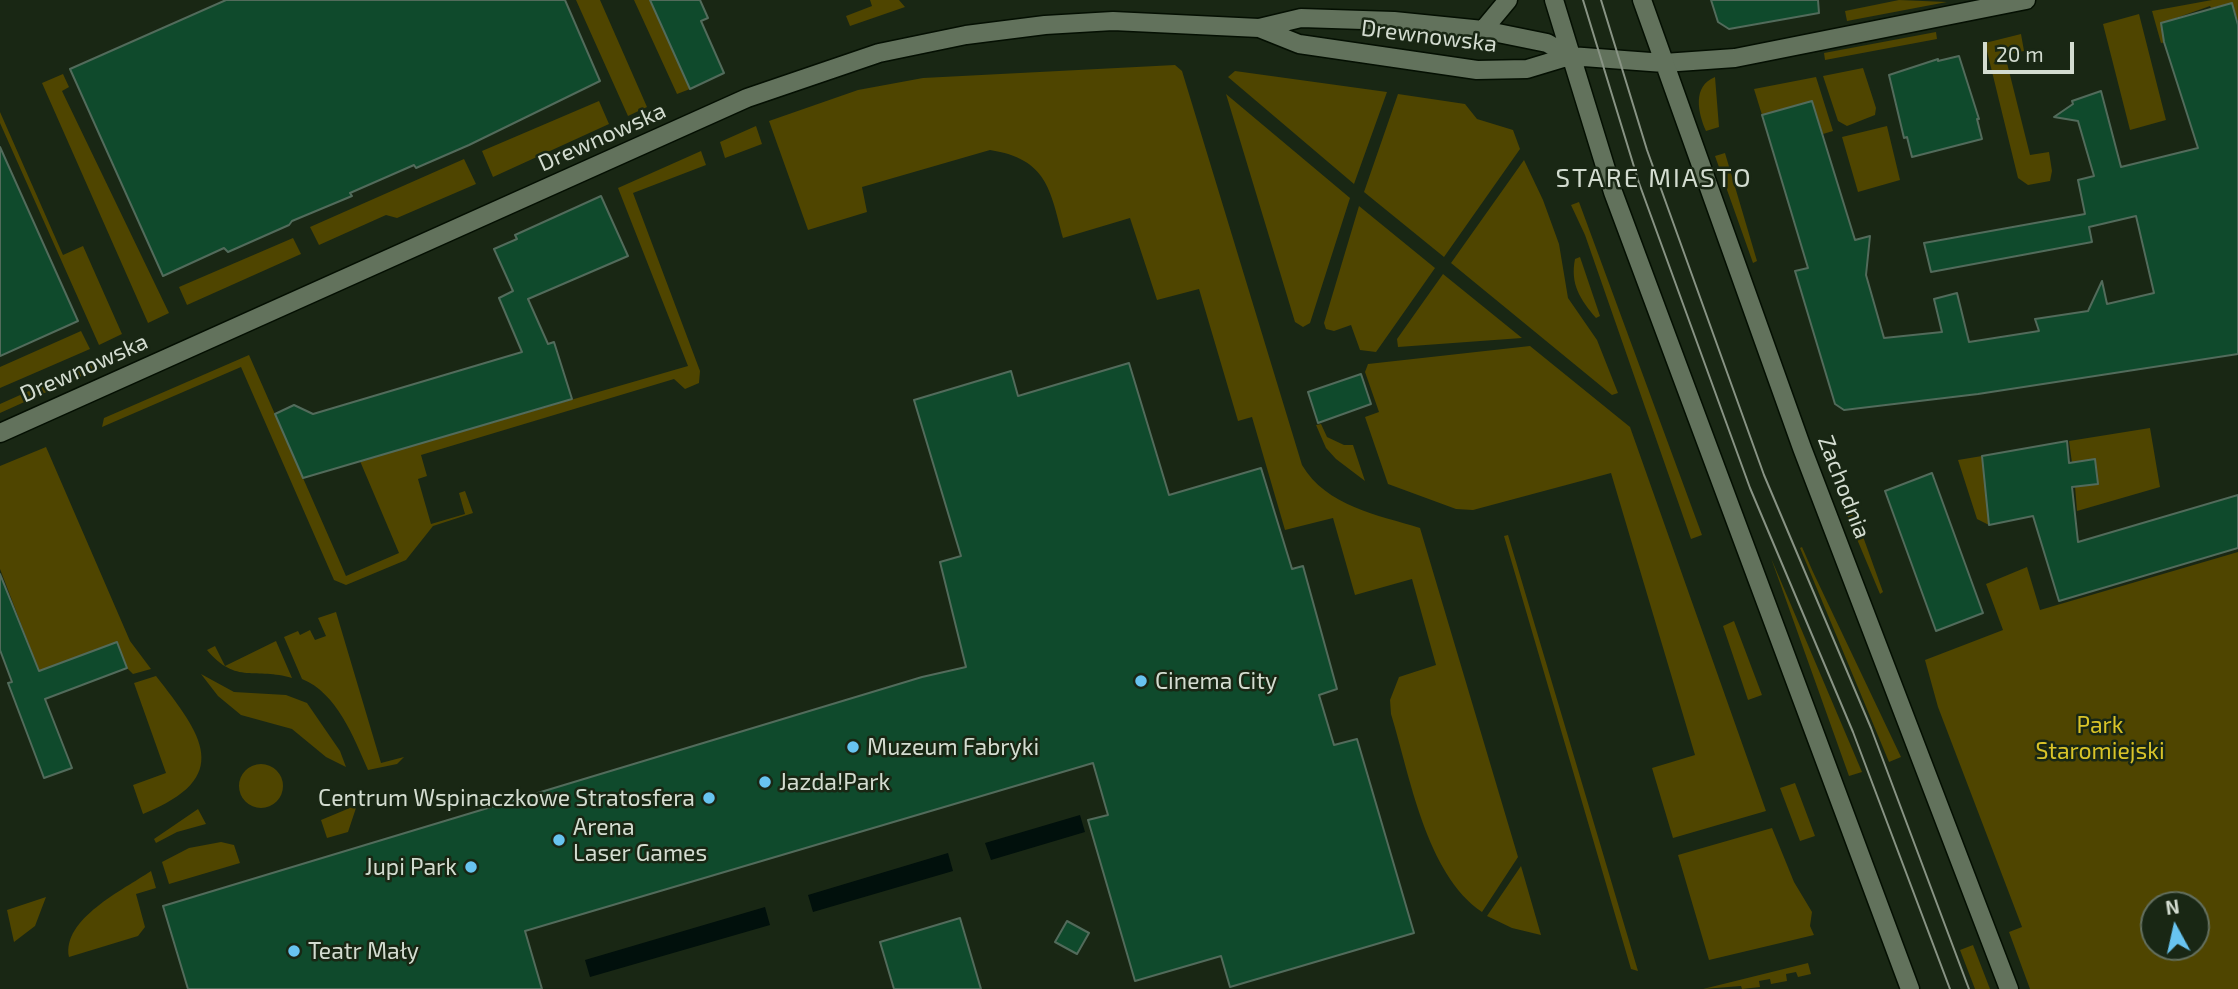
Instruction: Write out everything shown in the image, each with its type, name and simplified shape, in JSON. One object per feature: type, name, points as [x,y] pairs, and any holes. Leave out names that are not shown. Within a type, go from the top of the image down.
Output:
[{"type":"main road","points":[[1483,30],[1508,0]]},
{"type":"main road","points":[[1554,0],[1613,191],[1649,292],[1910,989]]},
{"type":"main road","name":"Zachodnia","points":[[1642,0],[1798,435],[2009,989]]},
{"type":"main road","points":[[1570,56],[1664,63],[1728,59],[2026,0]]},
{"type":"main road","name":"Drewnowska","points":[[0,433],[747,98],[867,57],[992,31],[1084,22],[1259,28],[1301,19],[1394,21],[1483,30],[1547,43],[1570,56]]},
{"type":"main road","name":"Drewnowska","points":[[1259,28],[1298,44],[1477,70],[1527,69],[1570,56]]},
{"type":"green space","points":[[576,0],[600,0],[647,107],[628,116]]},
{"type":"green space","points":[[634,0],[652,0],[690,89],[677,94]]},
{"type":"green space","points":[[870,0],[899,0],[905,7],[850,26],[846,16],[872,6]]},
{"type":"green space","points":[[1899,0],[1947,2],[1847,21],[1845,11]]},
{"type":"green space","points":[[2212,0],[2238,0],[2238,21],[2232,3],[2211,8],[2210,6],[2162,23],[2167,42],[2161,43],[2152,11]]},
{"type":"green space","points":[[2139,14],[2166,120],[2130,130],[2103,24]]},
{"type":"green space","points":[[1936,32],[1937,39],[1825,60],[1824,53]]},
{"type":"green space","points":[[2021,34],[2024,51],[2005,55],[2030,155],[2049,152],[2052,171],[2050,181],[2028,185],[2018,178],[1985,43]]},
{"type":"green space","points":[[1175,65],[1182,71],[1302,465],[1312,479],[1339,500],[1420,528],[1518,857],[1482,912],[1463,895],[1447,874],[1434,849],[1413,794],[1391,714],[1390,700],[1399,677],[1436,665],[1412,579],[1355,595],[1333,518],[1285,530],[1252,417],[1238,421],[1199,289],[1157,300],[1130,218],[1063,238],[1049,191],[1035,169],[1009,154],[990,150],[862,187],[867,212],[808,230],[769,121],[858,90],[923,78]]},
{"type":"green space","points":[[1863,68],[1876,108],[1875,115],[1847,126],[1838,121],[1823,76]]},
{"type":"green space","points":[[1235,71],[1387,92],[1354,184],[1228,77]]},
{"type":"green space","points":[[63,74],[69,87],[62,91],[169,313],[148,323],[42,83]]},
{"type":"green space","points":[[1715,77],[1719,127],[1706,131],[1699,108],[1700,93],[1708,81]]},
{"type":"green space","points":[[1816,77],[1833,131],[1823,134],[1812,101],[1762,115],[1754,89]]},
{"type":"green space","points":[[1226,94],[1350,198],[1310,323],[1303,327],[1295,322]]},
{"type":"green space","points":[[1398,94],[1465,104],[1477,119],[1513,130],[1520,149],[1444,257],[1364,192]]},
{"type":"green space","points":[[599,101],[609,124],[493,177],[482,151]]},
{"type":"green space","points":[[0,112],[63,255],[83,246],[122,334],[99,345],[0,123]]},
{"type":"green space","points":[[756,126],[762,144],[725,158],[720,142]]},
{"type":"green space","points":[[1887,126],[1900,180],[1858,192],[1842,137]]},
{"type":"green space","points":[[701,151],[706,165],[633,193],[700,371],[699,383],[685,389],[674,379],[421,455],[427,476],[418,479],[431,524],[465,514],[459,493],[465,491],[473,513],[433,526],[406,560],[346,585],[334,580],[241,367],[102,427],[104,418],[249,355],[346,576],[399,553],[360,461],[688,366],[618,188]]},
{"type":"green space","points":[[1725,153],[1757,261],[1753,263],[1715,156]]},
{"type":"green space","points":[[464,159],[476,184],[397,218],[386,215],[319,245],[310,227]]},
{"type":"green space","points":[[1524,160],[1543,200],[1559,244],[1568,298],[1597,340],[1618,393],[1612,395],[1451,263]]},
{"type":"green space","points":[[1579,202],[1702,535],[1691,539],[1585,235],[1571,205]]},
{"type":"green space","points":[[1359,206],[1435,268],[1376,352],[1360,350],[1351,325],[1334,331],[1326,329],[1324,323]]},
{"type":"green space","points":[[293,238],[301,254],[187,305],[179,287]]},
{"type":"green space","points":[[1580,257],[1600,316],[1596,318],[1581,298],[1575,284],[1575,259]]},
{"type":"green space","points":[[1443,274],[1522,338],[1398,347],[1397,339]]},
{"type":"green space","points":[[81,331],[90,349],[0,388],[0,367]]},
{"type":"green space","points":[[1530,346],[1630,427],[1766,811],[1673,838],[1652,768],[1695,755],[1611,473],[1473,510],[1456,509],[1388,484],[1365,417],[1379,412],[1365,372],[1368,364]]},
{"type":"green space","points":[[121,350],[113,362],[0,413],[0,404]]},
{"type":"green space","points":[[1321,424],[1327,437],[1344,445],[1353,445],[1365,481],[1326,448],[1316,425]]},
{"type":"green space","points":[[2150,428],[2160,487],[2077,511],[2075,486],[2098,483],[2095,460],[2072,463],[2069,441]]},
{"type":"green space","points":[[46,447],[130,641],[151,669],[133,674],[127,668],[117,642],[39,671],[0,569],[0,466]]},
{"type":"green space","points":[[1982,456],[1989,525],[1977,519],[1958,460]]},
{"type":"green space","points":[[1845,500],[1861,531],[1883,592],[1880,594],[1841,501]]},
{"type":"green space","points":[[1508,535],[1638,971],[1631,969],[1504,536]]},
{"type":"green space","points":[[1802,547],[1901,757],[1889,762],[1800,548]]},
{"type":"green space","name":"Park Staromiejski","points":[[2238,552],[2238,989],[2030,989],[2009,932],[2022,927],[1938,707],[1925,660],[2003,630],[1986,584],[2027,567],[2040,610]]},
{"type":"green space","points":[[1771,558],[1862,772],[1849,776]]},
{"type":"green space","points":[[336,612],[381,763],[404,757],[397,764],[368,770],[335,706],[314,686],[302,679],[284,637],[298,631],[300,635],[310,630],[315,640],[326,636],[318,618]]},
{"type":"green space","points":[[1734,621],[1762,695],[1748,700],[1723,626]]},
{"type":"green space","points":[[276,641],[292,678],[247,673],[225,666]]},
{"type":"green space","points":[[215,646],[225,666],[218,661],[207,650]]},
{"type":"green space","points":[[201,674],[234,692],[286,695],[307,703],[340,751],[346,767],[326,757],[292,729],[241,715],[218,696]]},
{"type":"green space","points":[[156,676],[186,717],[196,736],[201,753],[200,770],[190,785],[172,800],[143,814],[133,785],[166,773],[134,683]]},
{"type":"green space","points":[[261,764],[270,765],[277,770],[282,777],[282,795],[277,802],[270,807],[261,808],[252,807],[245,802],[240,795],[239,786],[240,777],[245,770],[252,765]]},
{"type":"green space","points":[[1795,783],[1815,836],[1800,841],[1780,788]]},
{"type":"green space","points":[[357,805],[348,832],[327,838],[321,820]]},
{"type":"green space","points":[[198,809],[206,824],[177,832],[156,843],[154,839]]},
{"type":"green space","points":[[1772,828],[1794,882],[1812,912],[1810,926],[1814,935],[1709,960],[1678,855]]},
{"type":"green space","points":[[221,842],[234,845],[240,863],[169,884],[162,862],[189,848]]},
{"type":"green space","points":[[1521,866],[1541,935],[1512,928],[1487,916]]},
{"type":"green space","points":[[151,871],[156,888],[136,894],[145,927],[138,936],[69,957],[69,943],[84,918]]},
{"type":"green space","points":[[46,897],[35,926],[14,942],[7,910]]},
{"type":"green space","points":[[1973,945],[1990,989],[1975,989],[1960,950]]},
{"type":"green space","points":[[1808,963],[1811,974],[1798,977],[1796,972],[1786,974],[1787,981],[1771,984],[1770,979],[1759,981],[1760,987],[1742,989],[1741,986],[1703,989]]},
{"type":"shaded area","points":[[1080,815],[1085,832],[991,860],[985,843]]},
{"type":"shaded area","points":[[948,853],[953,871],[813,912],[808,895]]},
{"type":"shaded area","points":[[765,907],[770,925],[590,977],[585,960]]},
{"type":"building","points":[[226,0],[565,0],[600,81],[469,145],[350,193],[352,196],[228,252],[224,248],[163,276],[70,69]]},
{"type":"building","points":[[650,0],[700,0],[708,18],[701,21],[724,73],[690,89]]},
{"type":"building","points":[[1711,0],[1818,0],[1819,13],[1729,29],[1718,22]]},
{"type":"building","points":[[2232,3],[2238,25],[2238,354],[1978,394],[1844,410],[1835,404],[1795,271],[1808,268],[1762,115],[1812,101],[1855,240],[1870,236],[1866,275],[1884,338],[1942,332],[1934,299],[1957,293],[1969,342],[2039,331],[2035,319],[2088,311],[2102,281],[2107,304],[2154,293],[2136,216],[2089,227],[2092,242],[1931,272],[1924,243],[2085,214],[2078,180],[2094,176],[2078,121],[2054,117],[2073,104],[2072,101],[2101,91],[2121,167],[2198,148],[2164,42],[2161,23]]},
{"type":"building","points":[[1959,56],[1979,119],[1982,139],[1912,157],[1907,137],[1904,138],[1889,75],[1938,59]]},
{"type":"building","points":[[0,147],[78,321],[0,356]]},
{"type":"building","points":[[601,196],[628,256],[528,299],[548,344],[554,342],[572,399],[303,478],[275,414],[294,405],[313,414],[522,352],[499,298],[513,291],[494,249],[517,239],[515,235]]},
{"type":"building","points":[[1129,363],[1169,495],[1261,468],[1292,569],[1303,566],[1337,689],[1319,695],[1334,745],[1357,739],[1414,933],[1230,987],[1221,956],[1135,981],[1088,820],[1108,815],[1093,763],[525,931],[542,989],[188,989],[163,906],[922,677],[966,667],[940,562],[961,556],[914,400],[1011,371],[1018,396]]},
{"type":"building","points":[[1361,374],[1371,404],[1318,423],[1308,392]]},
{"type":"building","points":[[2067,441],[2069,463],[2095,459],[2098,484],[2072,487],[2078,542],[2238,495],[2238,548],[2059,601],[2033,516],[1989,525],[1982,456]]},
{"type":"building","points":[[1932,473],[1983,613],[1936,631],[1885,491]]},
{"type":"building","points":[[0,574],[39,671],[117,642],[127,668],[45,699],[72,768],[44,778],[8,683],[12,682],[0,650]]},
{"type":"building","points":[[960,918],[981,989],[894,989],[880,942]]},
{"type":"building","points":[[1067,921],[1089,933],[1077,954],[1055,942]]},
{"type":"tram line","points":[[1583,0],[1639,183],[1750,488],[1853,732],[1950,989]]},
{"type":"tram line","points":[[1601,0],[1647,150],[1764,475],[1871,728],[1969,989]]},
{"type":"place","name":"Cinema City","points":[[1141,681]]},
{"type":"place","name":"Muzeum Fabryki","points":[[853,747]]},
{"type":"place","name":"Jazda!Park","points":[[765,782]]},
{"type":"place","name":"Centrum Wspinaczkowe Stratosfera","points":[[709,798]]},
{"type":"place","name":"Arena Laser Games","points":[[559,840]]},
{"type":"place","name":"Jupi Park","points":[[471,867]]},
{"type":"place","name":"Teatr Mały","points":[[294,951]]},
{"type":"district","name":"STARE MIASTO","points":[[1654,178]]}]
